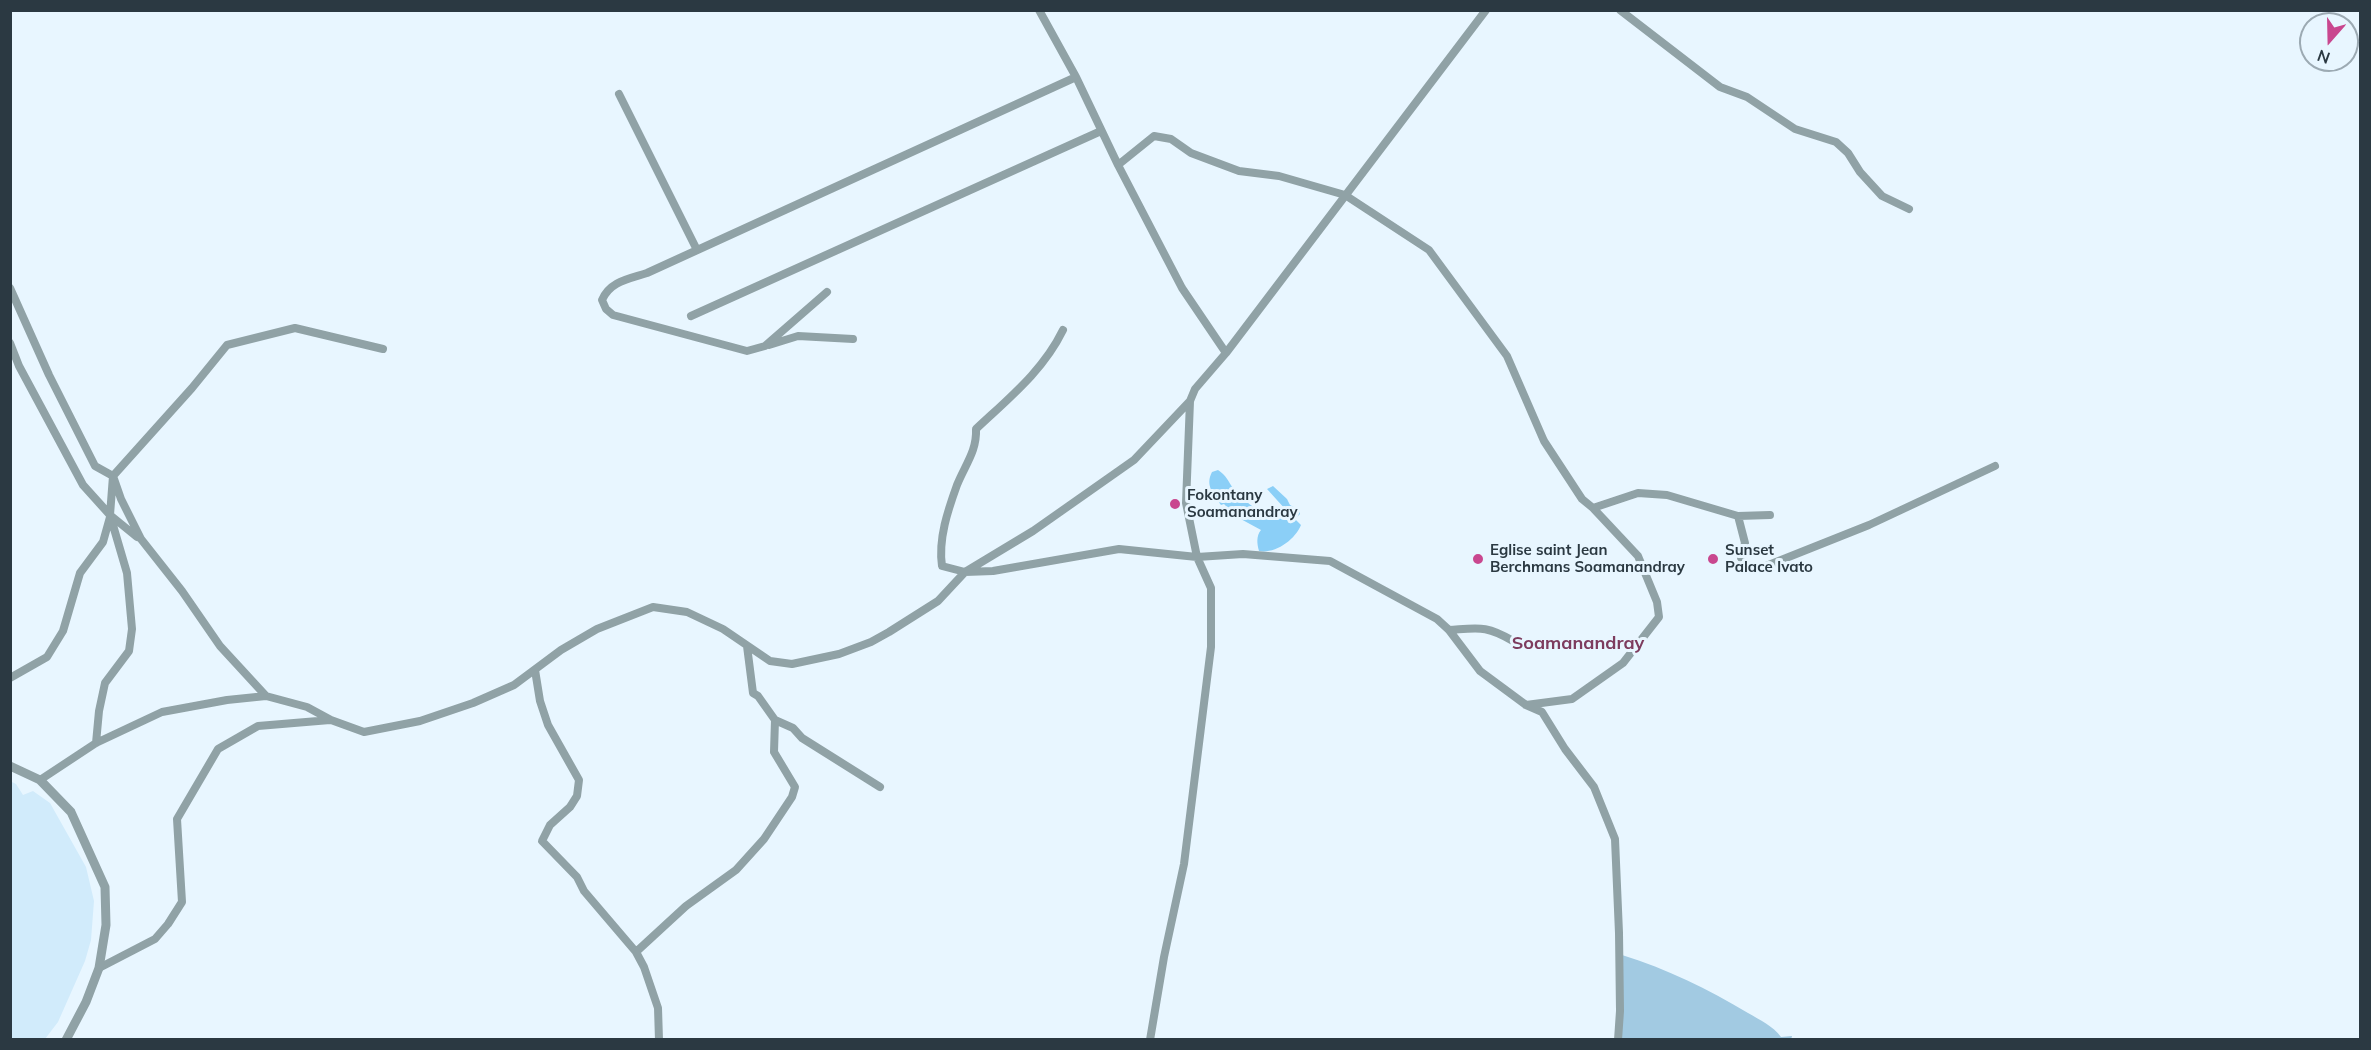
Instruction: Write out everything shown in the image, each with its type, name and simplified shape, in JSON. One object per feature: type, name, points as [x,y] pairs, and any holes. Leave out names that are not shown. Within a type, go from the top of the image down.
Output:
[{"type":"street","points":[[1039,10],[1076,77],[1118,165],[1182,288],[1226,353]]},
{"type":"street","points":[[40,780],[96,743],[162,712],[227,700],[266,696],[307,707],[331,720],[363,732],[420,721],[473,703],[514,685],[561,650],[597,628],[653,607],[687,612],[723,629],[770,661],[792,664],[839,654],[871,642],[938,601],[965,572],[1033,531],[1134,460],[1190,400],[1196,389],[1226,353],[1486,10]]},
{"type":"street","points":[[1620,10],[1720,87],[1747,97],[1795,129],[1836,142],[1848,153],[1860,172],[1882,196],[1909,209]]},
{"type":"street","points":[[853,339],[798,336],[747,351],[613,315],[606,309],[602,300],[607,289],[1076,77]]},
{"type":"street","points":[[619,94],[696,250]]},
{"type":"street","points":[[691,316],[1101,131]]},
{"type":"street","points":[[1118,165],[1154,136],[1171,139],[1191,153],[1239,171],[1280,176],[1345,195],[1429,250],[1507,356],[1544,441],[1582,499],[1638,556],[1657,602],[1659,617],[1623,663],[1572,699],[1526,705]]},
{"type":"street","points":[[10,288],[49,375],[95,466],[113,476],[121,499],[141,539],[182,591],[220,646],[266,696]]},
{"type":"street","points":[[765,346],[827,292]]},
{"type":"street","points":[[10,678],[47,657],[63,631],[80,573],[103,542],[110,515],[113,476],[192,388],[227,345],[295,328],[383,349]]},
{"type":"street","points":[[1063,330],[1056,345],[1037,372],[976,429],[976,443],[957,484],[940,549],[942,566],[965,572],[993,571],[1119,549],[1197,556],[1243,554],[1330,561],[1437,619],[1449,630],[1480,671],[1526,705],[1542,712],[1564,749],[1594,787],[1615,839],[1620,1011],[1617,1040]]},
{"type":"street","points":[[10,342],[19,366],[84,485],[110,515],[141,539]]},
{"type":"street","points":[[1150,1040],[1164,957],[1184,864],[1211,647],[1211,588],[1197,556],[1186,502],[1190,400]]},
{"type":"street","points":[[1738,516],[1745,543],[1741,558],[1749,566],[1761,568],[1869,525],[1995,466]]},
{"type":"street","points":[[1593,508],[1638,493],[1667,495],[1738,516],[1770,515]]},
{"type":"street","points":[[96,743],[105,683],[129,651],[132,629],[127,573],[110,515]]},
{"type":"street","points":[[1449,630],[1480,628],[1495,630],[1513,641]]},
{"type":"street","points":[[747,646],[753,693],[758,696],[775,720],[793,728],[802,738],[880,787]]},
{"type":"street","points":[[535,670],[540,701],[548,725],[579,780],[577,796],[570,807],[550,825],[542,841],[577,877],[584,891],[636,952],[644,967],[658,1008],[659,1040]]},
{"type":"street","points":[[99,968],[155,939],[182,902],[177,819],[218,749],[258,726],[331,720]]},
{"type":"street","points":[[636,952],[686,906],[736,870],[764,839],[792,797],[795,787],[774,752],[775,720]]},
{"type":"street","points":[[10,766],[40,780],[71,812],[105,887],[106,925],[99,968],[86,1002],[66,1040]]},
{"type":"shaded area","points":[[1218,470],[1233,488],[1255,508],[1268,514],[1282,515],[1286,510],[1267,489],[1273,486],[1290,505],[1299,510],[1300,514],[1295,519],[1301,525],[1294,536],[1278,548],[1259,551],[1257,540],[1261,530],[1237,517],[1224,504],[1221,505],[1213,493],[1209,481],[1212,472]]},
{"type":"shaded area","points":[[10,781],[16,784],[23,795],[33,791],[50,803],[86,867],[94,901],[91,940],[85,961],[58,1022],[45,1039],[11,1039]]},
{"type":"shaded area","points":[[1622,955],[1671,973],[1702,988],[1766,1024],[1781,1037],[1792,1036],[1791,1040],[1621,1040]]},
{"type":"place","name":"Fokontany Soamanandray","points":[[1175,504]]},
{"type":"place","name":"Eglise saint Jean Berchmans Soamanandray","points":[[1478,559]]},
{"type":"place","name":"Sunset Palace Ivato","points":[[1713,559]]},
{"type":"district","name":"Soamanandray","points":[[1578,644]]}]
